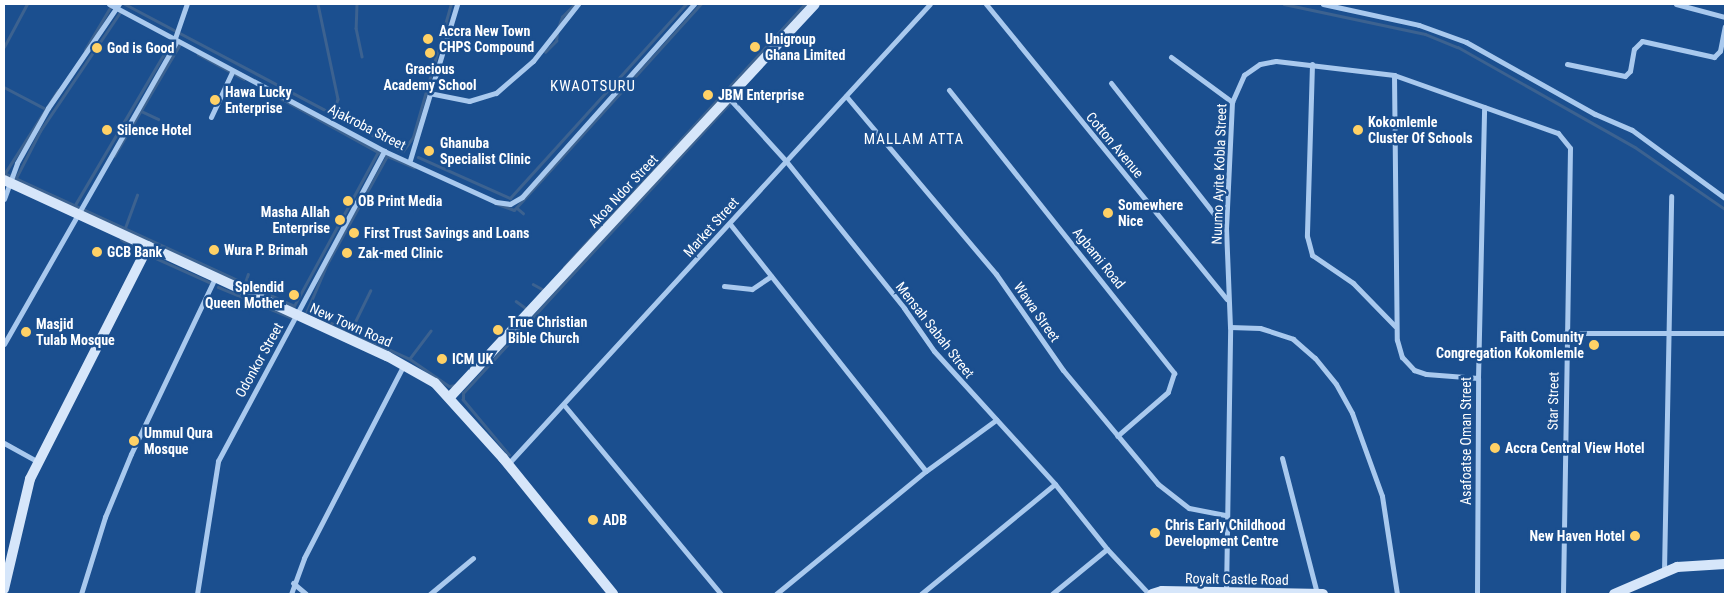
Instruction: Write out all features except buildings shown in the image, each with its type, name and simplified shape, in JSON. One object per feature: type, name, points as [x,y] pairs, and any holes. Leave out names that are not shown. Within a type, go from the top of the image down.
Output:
[{"type":"street","name":"Ajakroba Street","points":[[109,4],[117,6],[232,72],[384,151],[410,160],[496,202],[516,202],[694,4]]},
{"type":"street","points":[[4,344],[175,41],[187,4]]},
{"type":"street","points":[[410,160],[457,4]]},
{"type":"street","points":[[429,93],[469,101],[496,93],[533,61],[578,4]]},
{"type":"street","name":"Akoa Ndor Street","points":[[450,397],[816,4]]},
{"type":"street","name":"Market Street","points":[[508,465],[930,4]]},
{"type":"street","name":"Cotton Avenue","points":[[986,4],[1227,299]]},
{"type":"street","points":[[1326,4],[1418,25],[1466,42],[1595,114],[1632,130],[1725,198]]},
{"type":"street","points":[[1676,4],[1725,17]]},
{"type":"street","points":[[4,199],[6,181],[48,108],[117,6]]},
{"type":"street","points":[[1567,64],[1625,76],[1630,71],[1634,49],[1642,41],[1714,58],[1720,51],[1725,26]]},
{"type":"street","points":[[1170,57],[1232,102]]},
{"type":"street","name":"Nuumo Ayite Kobla Street","points":[[1226,594],[1230,327],[1227,299],[1226,229],[1232,102],[1244,75],[1260,64],[1276,61],[1394,75],[1558,133],[1570,148]]},
{"type":"street","points":[[1312,64],[1307,226],[1312,255],[1353,284],[1395,326]]},
{"type":"street","points":[[211,117],[232,72]]},
{"type":"street","points":[[1394,75],[1395,326],[1402,357],[1414,370],[1426,374],[1478,378]]},
{"type":"street","points":[[1111,83],[1226,229]]},
{"type":"street","name":"Agbami Road","points":[[950,90],[1174,372],[1168,392],[1117,436]]},
{"type":"street","name":"Wawa Street","points":[[846,96],[996,274],[1063,370],[1158,484],[1189,508],[1226,515]]},
{"type":"street","name":"Mensah Sabah Street","points":[[728,97],[786,161],[904,308],[934,351],[1055,484],[1107,549],[1150,594]]},
{"type":"street","name":"Asafoatse Oman Street","points":[[1477,594],[1478,378],[1484,107]]},
{"type":"street","name":"Star Street","points":[[1563,594],[1565,333],[1570,148]]},
{"type":"street","name":"Odonkor Street","points":[[197,594],[218,461],[384,151]]},
{"type":"street","name":"New Town Road","points":[[6,181],[296,316],[404,364],[435,383],[450,397],[508,465],[608,592]]},
{"type":"street","points":[[1664,571],[1671,196]]},
{"type":"street","points":[[730,224],[926,471]]},
{"type":"street","points":[[4,590],[6,564],[37,461],[148,246]]},
{"type":"street","points":[[724,286],[752,289],[771,276]]},
{"type":"street","points":[[81,594],[105,517],[131,454],[215,278]]},
{"type":"street","points":[[1230,327],[1260,328],[1293,339],[1315,358],[1336,384],[1352,413],[1382,496],[1397,594]]},
{"type":"street","points":[[1565,333],[1725,333]]},
{"type":"street","points":[[291,594],[293,583],[376,413],[404,364]]},
{"type":"street","points":[[564,405],[721,594]]},
{"type":"street","points":[[776,594],[926,471],[996,420]]},
{"type":"street","points":[[4,443],[37,461]]},
{"type":"street","points":[[1282,458],[1318,594]]},
{"type":"street","points":[[921,594],[1055,484]]},
{"type":"street","points":[[1052,594],[1107,549]]},
{"type":"street","points":[[430,594],[473,558]]},
{"type":"street","points":[[1614,594],[1664,571],[1698,564],[1725,564]]},
{"type":"street","points":[[293,583],[306,594]]},
{"type":"street","name":"Royalt Castle Road","points":[[1150,594],[1162,592],[1323,594]]},
{"type":"waterway","points":[[4,47],[27,4]]},
{"type":"waterway","points":[[125,4],[403,151],[413,137],[451,4]]},
{"type":"waterway","points":[[318,4],[338,99],[333,116]]},
{"type":"waterway","points":[[357,4],[356,28],[362,56]]},
{"type":"waterway","points":[[558,28],[562,17],[575,4]]},
{"type":"waterway","points":[[418,157],[510,198],[686,4]]},
{"type":"waterway","points":[[495,203],[514,210],[701,4]]},
{"type":"waterway","points":[[564,267],[805,4]]},
{"type":"waterway","points":[[1284,4],[1425,34],[1458,47],[1635,147],[1725,209]]},
{"type":"waterway","points":[[85,50],[111,6]]},
{"type":"waterway","points":[[16,178],[40,131],[121,11]]},
{"type":"waterway","points":[[545,52],[556,41],[557,33]]},
{"type":"waterway","points":[[75,205],[172,40]]},
{"type":"waterway","points":[[114,156],[180,44]]},
{"type":"waterway","points":[[198,54],[244,79]]},
{"type":"waterway","points":[[4,87],[44,108]]},
{"type":"waterway","points":[[5,173],[58,90]]},
{"type":"waterway","points":[[273,94],[378,152],[414,167]]},
{"type":"waterway","points":[[509,455],[463,400],[463,393],[729,104]]},
{"type":"waterway","points":[[141,111],[158,119]]},
{"type":"waterway","points":[[4,173],[294,306],[378,152]]},
{"type":"waterway","points":[[387,157],[327,265],[307,312],[410,359],[449,386],[456,385]]},
{"type":"waterway","points":[[125,228],[137,195]]},
{"type":"waterway","points":[[517,208],[523,213]]},
{"type":"waterway","points":[[121,239],[136,249]]},
{"type":"waterway","points":[[151,256],[209,282]]},
{"type":"waterway","points":[[245,283],[248,274]]},
{"type":"waterway","points":[[533,284],[544,290]]},
{"type":"waterway","points":[[218,287],[295,319]]},
{"type":"waterway","points":[[350,332],[370,291]]},
{"type":"waterway","points":[[516,301],[527,309]]},
{"type":"waterway","points":[[410,358],[430,331]]},
{"type":"place","name":"Accra New Town CHPS Compound","points":[[428,39]]},
{"type":"place","name":"Unigroup Ghana Limited","points":[[755,47]]},
{"type":"place","name":"God is Good","points":[[97,48]]},
{"type":"place","name":"Gracious Academy School","points":[[430,53]]},
{"type":"place","name":"JBM Enterprise","points":[[708,95]]},
{"type":"place","name":"Hawa Lucky Enterprise","points":[[215,100]]},
{"type":"place","name":"Silence Hotel","points":[[107,130]]},
{"type":"place","name":"Kokomlemle Cluster Of Schools","points":[[1358,130]]},
{"type":"place","name":"Ghanuba Specialist Clinic","points":[[429,151]]},
{"type":"place","name":"OB Print Media","points":[[348,201]]},
{"type":"place","name":"Somewhere Nice","points":[[1108,213]]},
{"type":"place","name":"Masha Allah Enterprise","points":[[340,220]]},
{"type":"place","name":"First Trust Savings and Loans","points":[[354,233]]},
{"type":"place","name":"Wura P. Brimah","points":[[214,250]]},
{"type":"place","name":"GCB Bank","points":[[97,252]]},
{"type":"place","name":"Zak-med Clinic","points":[[347,253]]},
{"type":"place","name":"Splendid Queen Mother","points":[[294,295]]},
{"type":"place","name":"True Christian Bible Church","points":[[498,330]]},
{"type":"place","name":"Masjid Tulab Mosque","points":[[26,332]]},
{"type":"place","name":"Faith Comunity Congregation Kokomlemle","points":[[1594,345]]},
{"type":"place","name":"ICM UK","points":[[442,359]]},
{"type":"place","name":"Ummul Qura Mosque","points":[[134,441]]},
{"type":"place","name":"Accra Central View Hotel","points":[[1495,448]]},
{"type":"place","name":"ADB","points":[[593,520]]},
{"type":"place","name":"Chris Early Childhood Development Centre","points":[[1155,533]]},
{"type":"place","name":"New Haven Hotel","points":[[1635,536]]},
{"type":"district","name":"KWAOTSURU","points":[[593,87]]},
{"type":"district","name":"MALLAM ATTA","points":[[914,140]]}]
